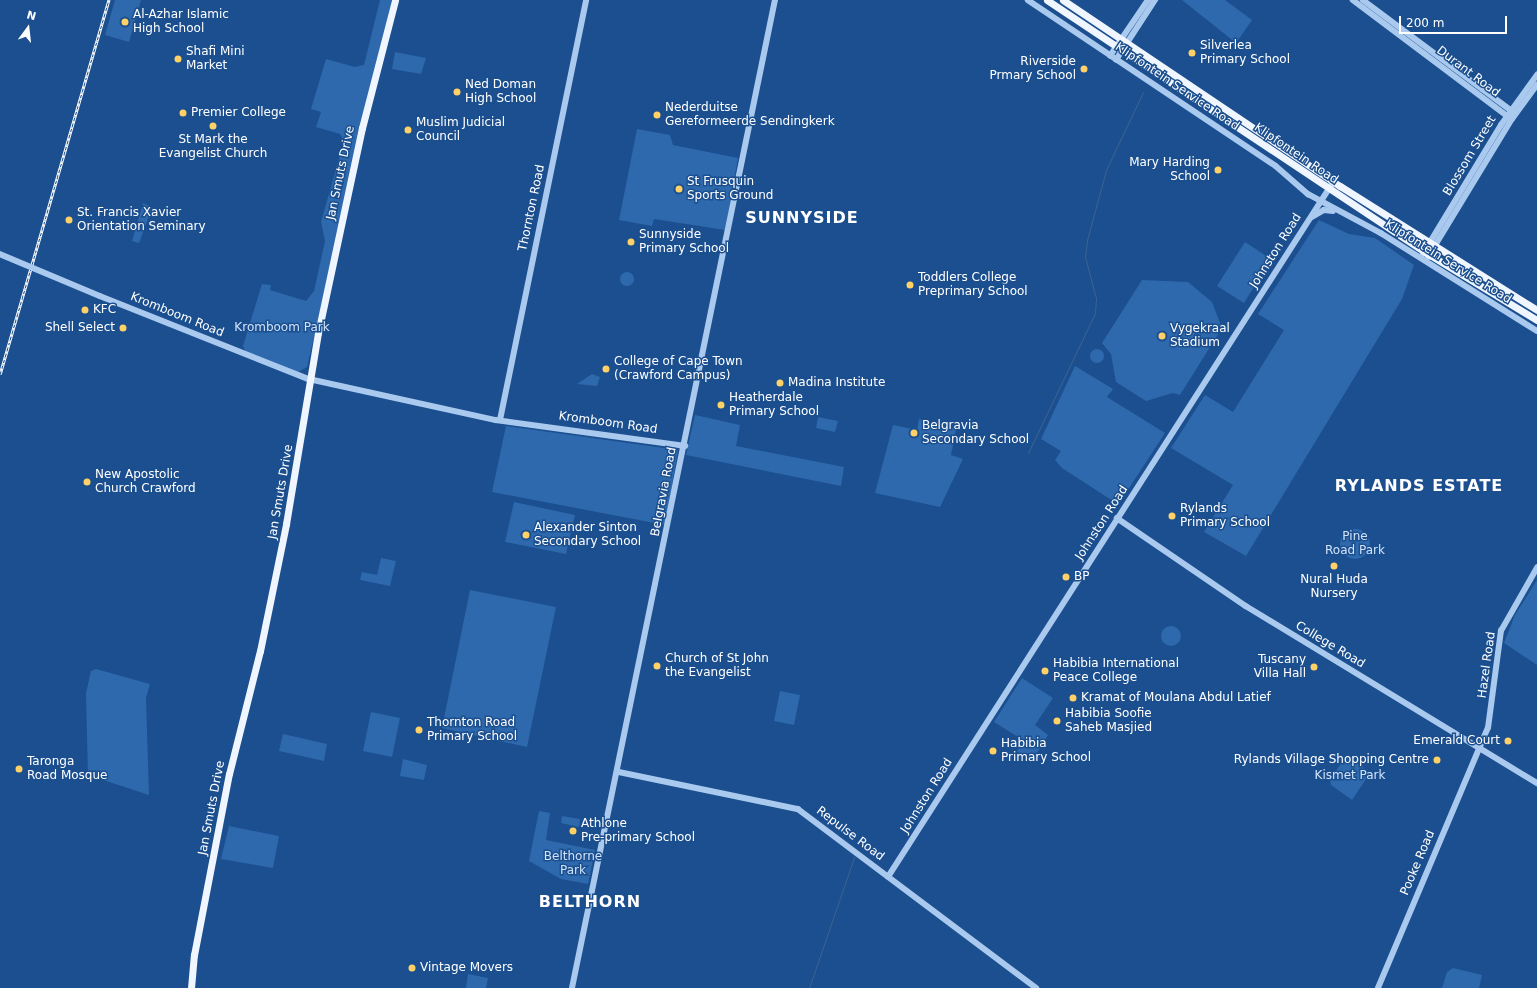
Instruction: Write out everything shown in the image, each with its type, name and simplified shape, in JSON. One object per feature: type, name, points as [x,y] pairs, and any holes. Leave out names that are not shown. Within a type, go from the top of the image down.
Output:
[{"type":"main road","name":"Jan Smuts Drive","points":[[192,988],[194,955],[229,774],[260,651],[289,509],[309,379],[362,128],[395,0]]},
{"type":"main road","name":"Klipfontein Road","points":[[1047,0],[1428,253],[1537,320]]},
{"type":"main road","name":"Klipfontein Road","points":[[1063,0],[1432,246],[1537,310]]},
{"type":"street","name":"Thornton Road","points":[[500,418],[586,0]]},
{"type":"street","name":"Belgravia Road","points":[[572,988],[619,772],[775,0]]},
{"type":"street","name":"Klipfontein Service Road","points":[[1028,0],[1276,166],[1320,202],[1335,212],[1360,221],[1537,331]]},
{"type":"street","points":[[1116,60],[1119,49],[1148,0]]},
{"type":"street","points":[[1124,41],[1155,0]]},
{"type":"street","name":"Durant Road","points":[[1353,0],[1511,115]]},
{"type":"street","name":"Durant Road","points":[[1363,0],[1511,115]]},
{"type":"street","points":[[1110,56],[1119,49]]},
{"type":"street","name":"Blossom Street","points":[[1423,260],[1537,75]]},
{"type":"street","name":"Blossom Street","points":[[1511,115],[1537,85]]},
{"type":"street","name":"Johnston Road","points":[[888,877],[1334,181]]},
{"type":"street","points":[[1310,218],[1324,210],[1335,212]]},
{"type":"street","name":"Kromboom Road","points":[[0,254],[100,296],[309,379],[528,423],[685,446]]},
{"type":"street","name":"College Road","points":[[1117,518],[1237,601],[1537,783]]},
{"type":"street","name":"Hazel Road","points":[[1480,748],[1491,718],[1501,632],[1537,568]]},
{"type":"street","name":"Pooke Road","points":[[1378,988],[1480,748]]},
{"type":"street","name":"Repulse Road","points":[[619,772],[793,807],[1036,988]]},
{"type":"green space","name":"Al-Azhar Islamic High School","points":[[115,0],[141,0],[129,42],[105,35]]},
{"type":"green space","name":"Kromboom Park","points":[[380,0],[392,0],[307,367],[298,372],[245,351],[243,346],[262,284],[271,285],[270,290],[306,301],[314,291],[325,241],[321,222],[344,141],[340,134],[316,127],[321,112],[311,109],[326,59],[355,67],[364,65]]},
{"type":"green space","points":[[1182,0],[1225,0],[1252,20],[1236,43]]},
{"type":"green space","points":[[395,52],[426,58],[421,74],[392,69]]},
{"type":"green space","name":"St Frusquin Sports Ground","points":[[637,129],[670,135],[673,145],[738,158],[725,230],[654,219],[652,226],[619,220]]},
{"type":"green space","points":[[143,203],[152,208],[139,243],[132,241]]},
{"type":"green space","points":[[1319,220],[1349,234],[1375,238],[1414,265],[1402,299],[1246,556],[1204,532],[1233,485],[1171,448],[1205,395],[1233,412],[1284,330],[1258,314]]},
{"type":"green space","points":[[1245,242],[1271,259],[1244,303],[1217,286]]},
{"type":"green space","points":[[627,272],[632,274],[634,279],[632,284],[627,286],[622,284],[620,279],[622,274]]},
{"type":"green space","name":"Vygekraal Stadium","points":[[1142,280],[1188,282],[1212,302],[1222,328],[1180,395],[1173,393],[1146,401],[1116,382],[1111,354],[1102,343]]},
{"type":"green space","points":[[1097,349],[1102,351],[1104,356],[1102,361],[1097,363],[1092,361],[1090,356],[1092,351]]},
{"type":"green space","points":[[1075,366],[1113,389],[1107,397],[1165,433],[1120,502],[1116,503],[1062,468],[1055,460],[1061,451],[1041,439]]},
{"type":"green space","points":[[592,374],[600,377],[597,386],[577,384]]},
{"type":"green space","points":[[695,415],[740,425],[736,446],[844,467],[841,486],[686,455]]},
{"type":"green space","points":[[818,417],[838,421],[835,432],[816,428]]},
{"type":"green space","points":[[919,419],[956,429],[951,455],[963,459],[940,507],[875,493],[893,425],[917,430]]},
{"type":"green space","points":[[506,426],[678,450],[665,525],[492,492]]},
{"type":"green space","points":[[514,502],[575,515],[566,554],[505,542]]},
{"type":"green space","name":"Pine Road Park","points":[[1355,529],[1365,534],[1370,544],[1365,554],[1355,559],[1345,554],[1340,544],[1345,534]]},
{"type":"green space","points":[[381,558],[396,561],[390,586],[360,580],[362,572],[377,575]]},
{"type":"green space","points":[[1537,580],[1537,665],[1504,643],[1515,615]]},
{"type":"green space","points":[[470,590],[556,607],[527,747],[442,728]]},
{"type":"green space","points":[[1171,626],[1178,629],[1181,636],[1178,643],[1171,646],[1164,643],[1161,636],[1164,629]]},
{"type":"green space","points":[[96,669],[150,684],[146,698],[149,795],[88,775],[86,693],[91,671]]},
{"type":"green space","points":[[1022,678],[1053,698],[1035,725],[1048,735],[1032,761],[1017,752],[1021,739],[994,722]]},
{"type":"green space","points":[[780,691],[800,695],[794,725],[774,721]]},
{"type":"green space","points":[[371,712],[400,718],[392,757],[363,751]]},
{"type":"green space","points":[[283,734],[327,744],[324,761],[279,751]]},
{"type":"green space","name":"Kismet Park","points":[[1348,754],[1370,773],[1352,800],[1331,785],[1330,779]]},
{"type":"green space","points":[[403,759],[427,765],[424,780],[400,776]]},
{"type":"green space","name":"Belthorne Park","points":[[539,811],[550,813],[546,840],[595,850],[588,884],[561,879],[529,861]]},
{"type":"green space","points":[[562,816],[580,819],[579,827],[561,823]]},
{"type":"green space","points":[[229,826],[279,836],[273,868],[221,859]]},
{"type":"green space","points":[[1453,968],[1482,975],[1479,988],[1442,988],[1447,972]]},
{"type":"green space","points":[[468,974],[488,978],[486,988],[466,988]]},
{"type":"waterway","points":[[1028,453],[1095,313],[1096,298],[1085,257],[1087,240],[1106,170],[1143,92]]},
{"type":"waterway","points":[[809,988],[854,857]]},
{"type":"railway","points":[[0,374],[109,0]]},
{"type":"place","name":"Al-Azhar Islamic High School","points":[[125,22]]},
{"type":"place","name":"Silverlea Primary School","points":[[1192,53]]},
{"type":"place","name":"Shafi Mini Market","points":[[178,59]]},
{"type":"place","name":"Riverside Prmary School","points":[[1084,69]]},
{"type":"place","name":"Ned Doman High School","points":[[457,92]]},
{"type":"place","name":"Premier College","points":[[183,113]]},
{"type":"place","name":"Nederduitse Gereformeerde Sendingkerk","points":[[657,115]]},
{"type":"place","name":"St Mark the Evangelist Church","points":[[213,126]]},
{"type":"place","name":"Muslim Judicial Council","points":[[408,130]]},
{"type":"place","name":"Mary Harding School","points":[[1218,170]]},
{"type":"place","name":"St Frusquin Sports Ground","points":[[679,189]]},
{"type":"place","name":"St. Francis Xavier Orientation Seminary","points":[[69,220]]},
{"type":"place","name":"Sunnyside Primary School","points":[[631,242]]},
{"type":"place","name":"Toddlers College Preprimary School","points":[[910,285]]},
{"type":"place","name":"KFC","points":[[85,310]]},
{"type":"place","name":"Shell Select","points":[[123,328]]},
{"type":"place","name":"Vygekraal Stadium","points":[[1162,336]]},
{"type":"place","name":"College of Cape Town (Crawford Campus)","points":[[606,369]]},
{"type":"place","name":"Madina Institute","points":[[780,383]]},
{"type":"place","name":"Heatherdale Primary School","points":[[721,405]]},
{"type":"place","name":"Belgravia Secondary School","points":[[914,433]]},
{"type":"place","name":"New Apostolic Church Crawford","points":[[87,482]]},
{"type":"place","name":"Rylands Primary School","points":[[1172,516]]},
{"type":"place","name":"Alexander Sinton Secondary School","points":[[526,535]]},
{"type":"place","name":"Nural Huda Nursery","points":[[1334,566]]},
{"type":"place","name":"BP","points":[[1066,577]]},
{"type":"place","name":"Church of St John the Evangelist","points":[[657,666]]},
{"type":"place","name":"Tuscany Villa Hall","points":[[1314,667]]},
{"type":"place","name":"Habibia International Peace College","points":[[1045,671]]},
{"type":"place","name":"Kramat of Moulana Abdul Latief","points":[[1073,698]]},
{"type":"place","name":"Habibia Soofie Saheb Masjied","points":[[1057,721]]},
{"type":"place","name":"Thornton Road Primary School","points":[[419,730]]},
{"type":"place","name":"Emerald Court","points":[[1508,741]]},
{"type":"place","name":"Habibia Primary School","points":[[993,751]]},
{"type":"place","name":"Rylands Village Shopping Centre","points":[[1437,760]]},
{"type":"place","name":"Taronga Road Mosque","points":[[19,769]]},
{"type":"place","name":"Athlone Pre-primary School","points":[[573,831]]},
{"type":"place","name":"Vintage Movers","points":[[412,968]]},
{"type":"district","name":"SUNNYSIDE","points":[[802,218]]},
{"type":"district","name":"RYLANDS ESTATE","points":[[1419,486]]},
{"type":"district","name":"BELTHORN","points":[[590,902]]}]
